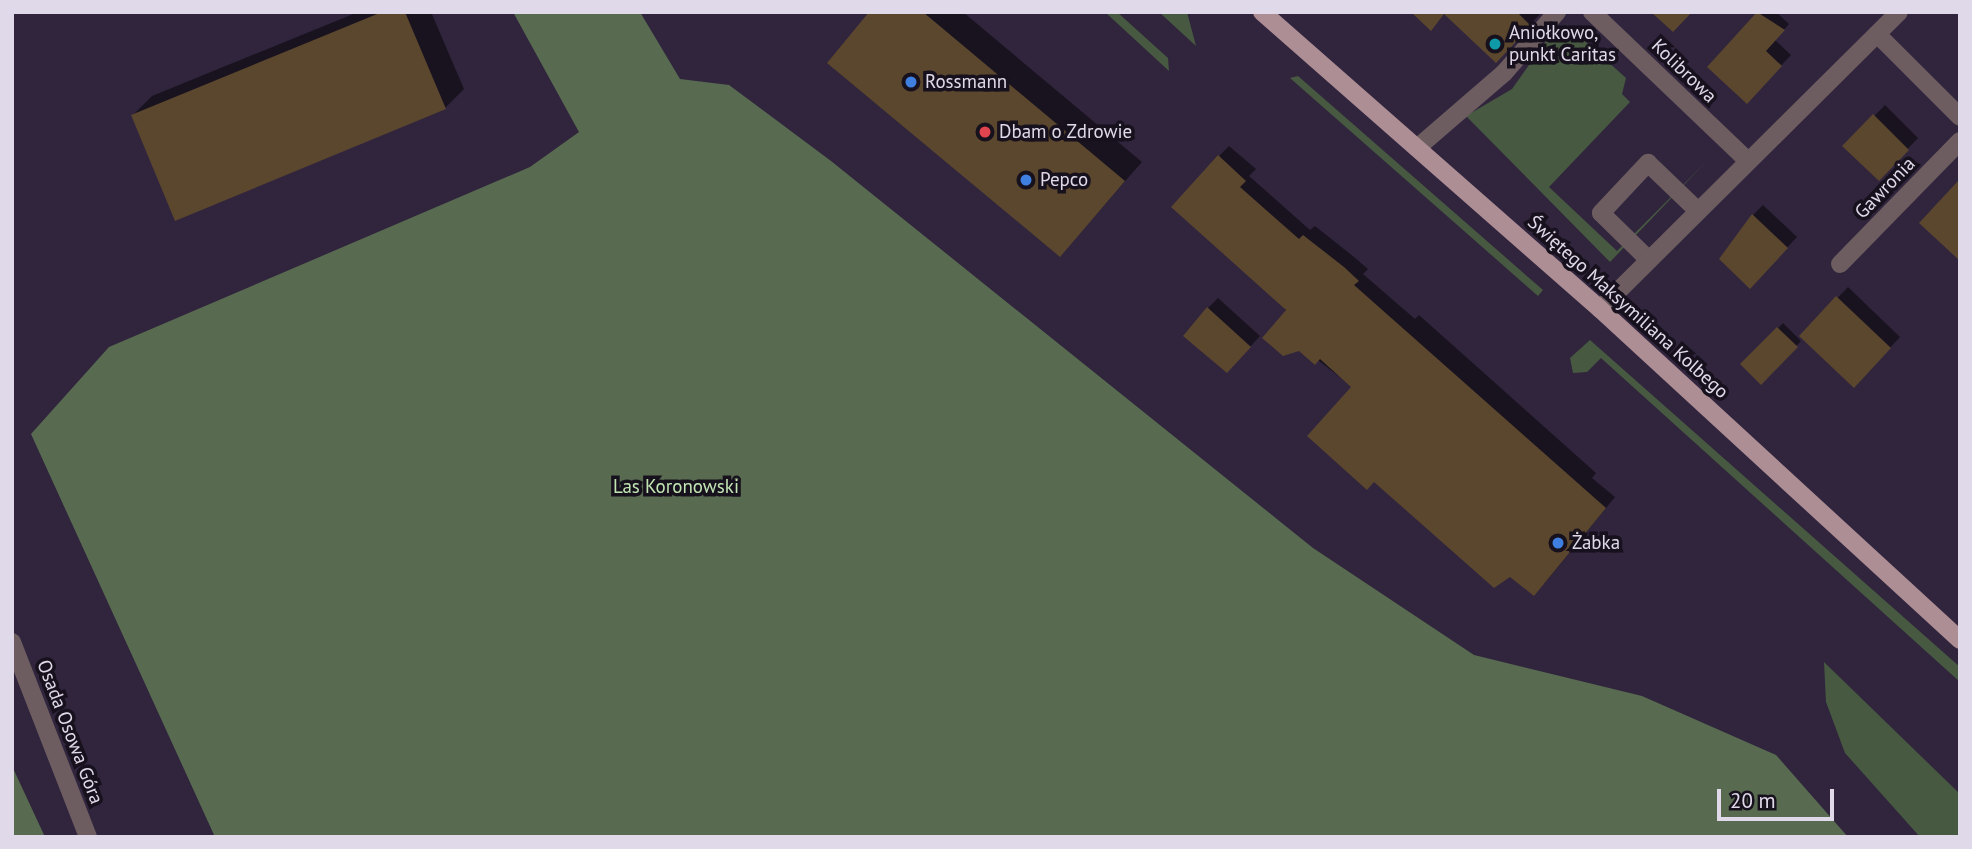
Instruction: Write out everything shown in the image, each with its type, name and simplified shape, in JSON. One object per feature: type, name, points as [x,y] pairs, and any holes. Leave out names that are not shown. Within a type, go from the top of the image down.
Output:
[{"type":"main road","name":"Świętego Maksymiliana Kolbego","points":[[1262,12],[1600,309],[1960,639]]},
{"type":"street","points":[[1417,148],[1504,73],[1557,12]]},
{"type":"street","name":"Kolibrowa","points":[[1592,12],[1748,160]]},
{"type":"street","points":[[1600,309],[1899,12]]},
{"type":"street","points":[[1877,34],[1960,117]]},
{"type":"street","name":"Gawronia","points":[[1840,264],[1960,141]]},
{"type":"street","points":[[1649,260],[1601,213],[1648,163],[1698,211]]},
{"type":"street","name":"Osada Osowa Góra","points":[[12,642],[88,837]]},
{"type":"green space","name":"Las Koronowski","points":[[513,12],[640,12],[680,79],[729,85],[831,161],[1313,548],[1474,655],[1642,696],[1776,755],[1848,837],[215,837],[31,434],[109,347],[530,167],[579,132]]},
{"type":"green space","points":[[1105,12],[1117,12],[1168,58],[1169,71]]},
{"type":"green space","points":[[1159,12],[1187,12],[1196,46]]},
{"type":"green space","points":[[1567,25],[1626,78],[1622,94],[1630,102],[1549,187],[1617,251],[1705,163],[1610,262],[1466,116],[1512,89],[1553,31]]},
{"type":"green space","points":[[1298,76],[1543,290],[1538,296],[1290,78]]},
{"type":"green space","points":[[1590,340],[1960,667],[1960,682],[1601,358],[1587,372],[1573,373],[1570,358]]},
{"type":"green space","points":[[1824,662],[1960,794],[1960,837],[1920,837],[1845,753],[1826,702]]},
{"type":"green space","points":[[12,766],[45,837],[12,837]]},
{"type":"building","points":[[382,12],[405,12],[446,109],[175,221],[131,115]]},
{"type":"building","points":[[869,12],[923,12],[1125,181],[1060,257],[827,63]]},
{"type":"building","name":"Aniołkowo, punkt Caritas","points":[[1411,12],[1517,12],[1531,26],[1496,63],[1444,14],[1431,31]]},
{"type":"building","points":[[1651,12],[1692,12],[1673,32]]},
{"type":"building","points":[[1757,12],[1785,30],[1766,51],[1782,66],[1747,104],[1707,67]]},
{"type":"building","points":[[1873,114],[1909,150],[1879,181],[1842,146]]},
{"type":"building","points":[[1218,155],[1246,181],[1240,187],[1299,239],[1303,235],[1344,267],[1359,281],[1354,285],[1606,508],[1534,596],[1510,577],[1494,588],[1374,482],[1367,490],[1307,436],[1351,387],[1320,359],[1315,365],[1299,351],[1283,356],[1262,338],[1286,310],[1171,207]]},
{"type":"building","points":[[1958,181],[1960,183],[1960,261],[1919,223]]},
{"type":"building","points":[[1752,214],[1788,248],[1750,289],[1719,259]]},
{"type":"building","points":[[1836,296],[1891,348],[1854,388],[1799,336]]},
{"type":"building","points":[[1207,307],[1251,347],[1227,373],[1183,336]]},
{"type":"building","points":[[1777,327],[1798,347],[1761,385],[1740,364]]},
{"type":"place","name":"Aniołkowo, punkt Caritas","points":[[1495,44]]},
{"type":"place","name":"Rossmann","points":[[911,82]]},
{"type":"place","name":"Dbam o Zdrowie","points":[[985,132]]},
{"type":"place","name":"Pepco","points":[[1026,180]]},
{"type":"place","name":"Żabka","points":[[1558,543]]}]
